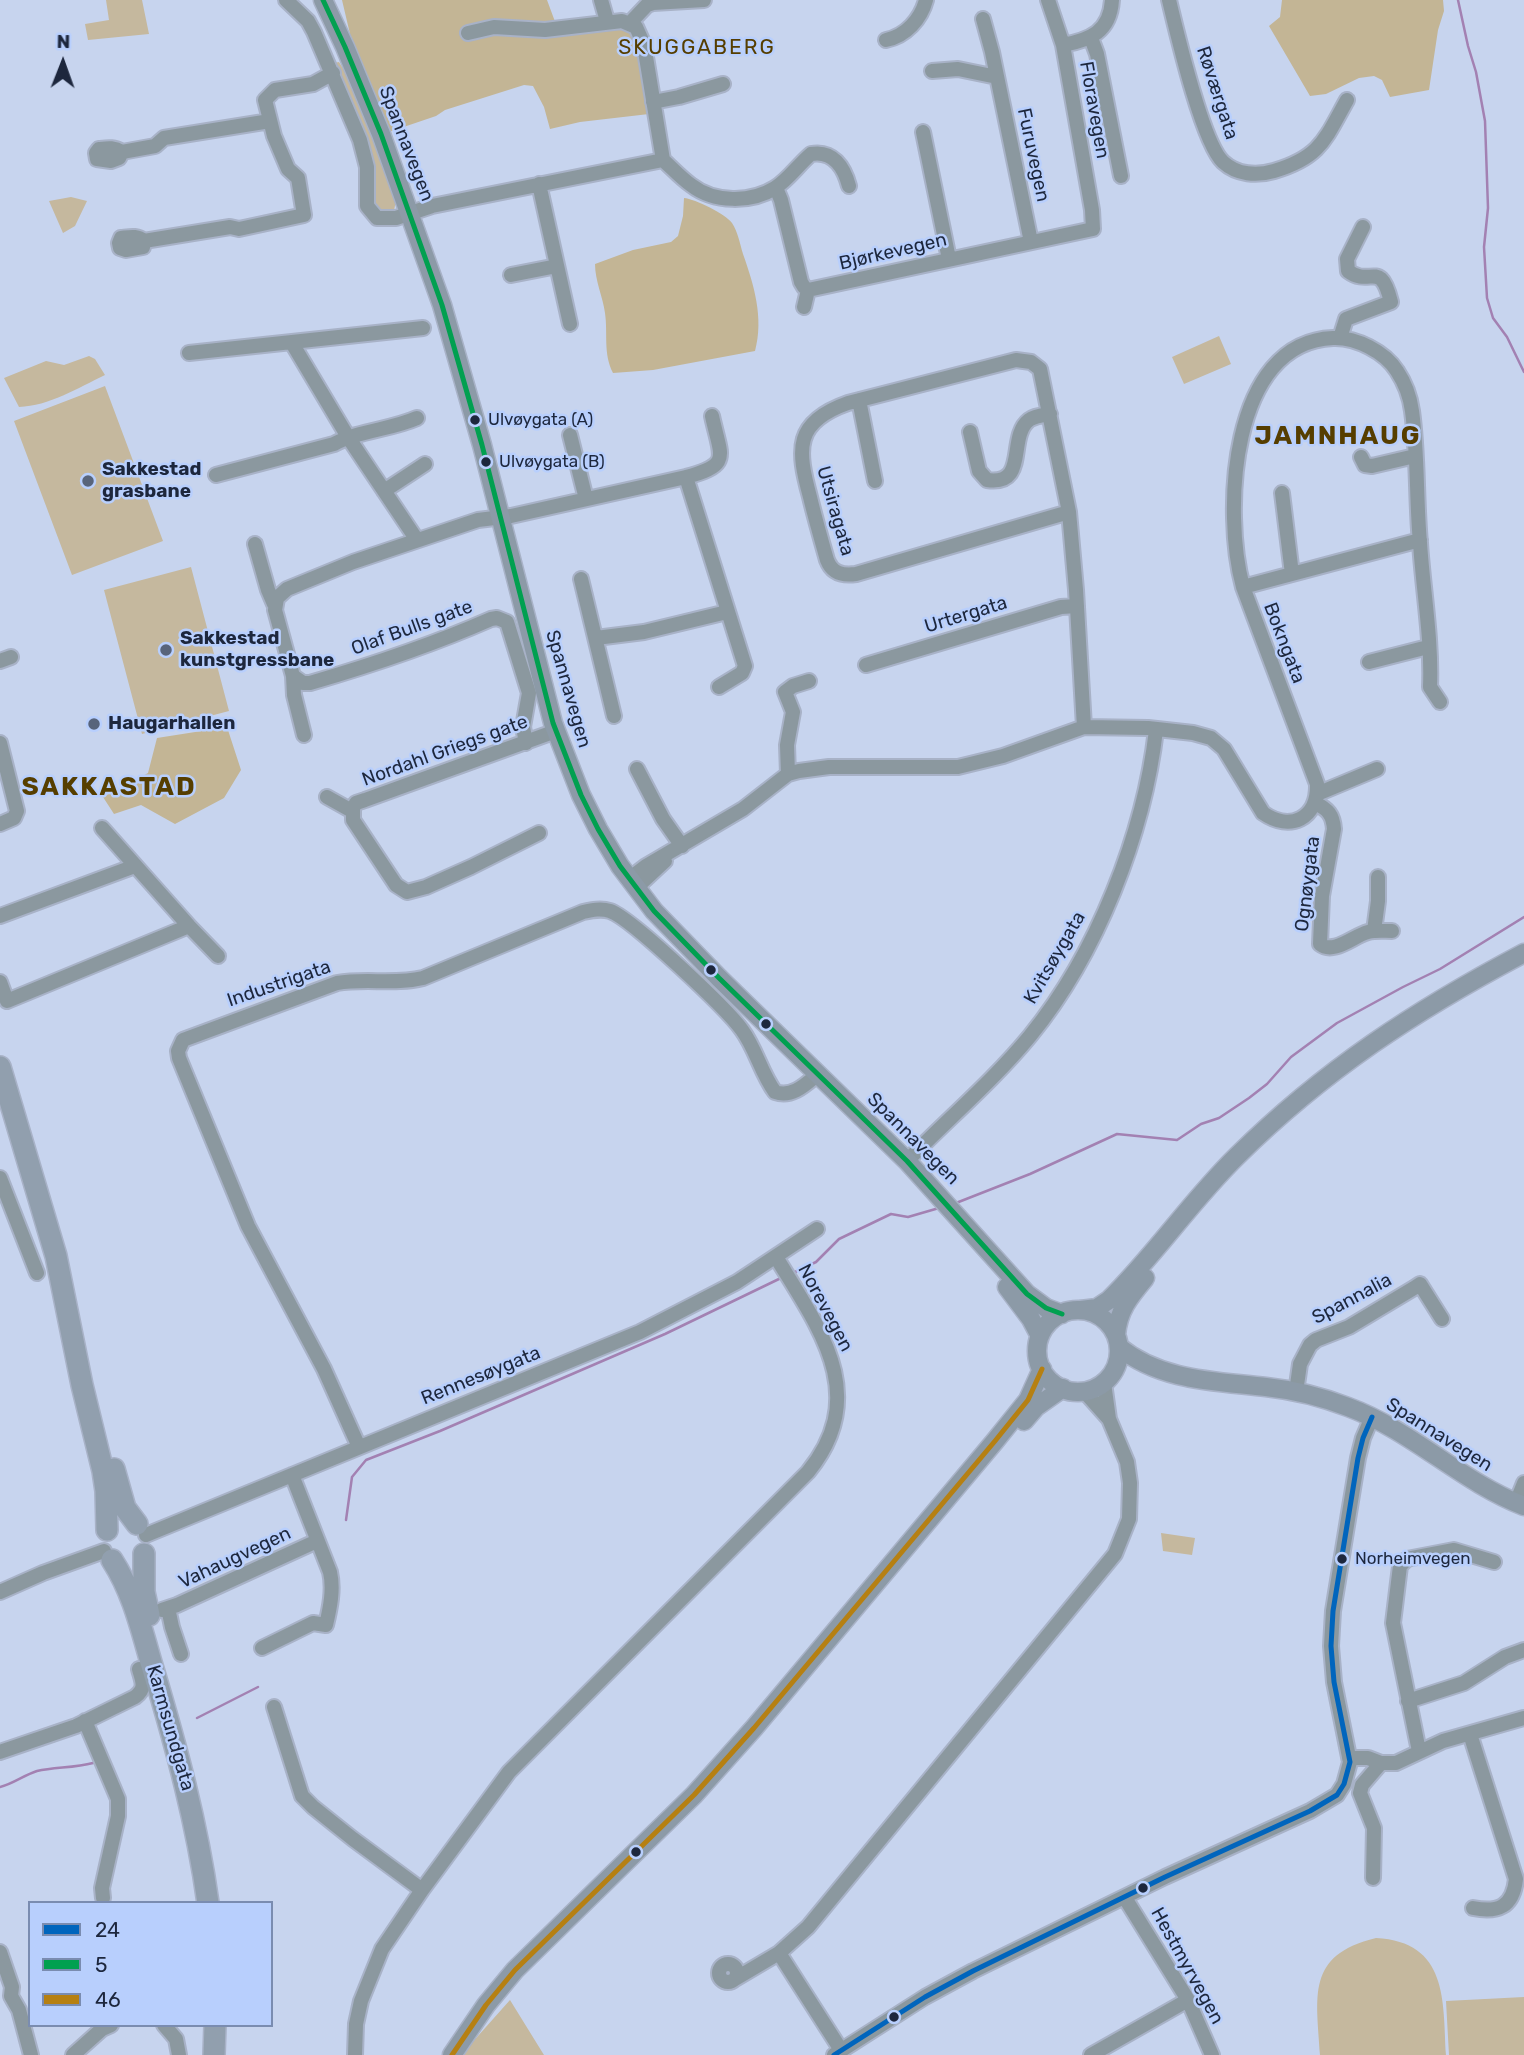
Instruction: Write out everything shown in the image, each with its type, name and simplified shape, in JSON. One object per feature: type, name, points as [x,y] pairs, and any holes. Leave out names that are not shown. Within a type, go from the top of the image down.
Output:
[{"type":"highway","name":"Karmsundgata","points":[[0,1067],[35,1177],[56,1255],[66,1280],[125,1508],[142,1538],[146,1604],[194,1790],[208,1851],[215,1901]]},
{"type":"highway","name":"Karmsundgata","points":[[56,1255],[82,1385],[103,1471],[108,1547],[131,1595],[162,1697],[201,1852],[208,1901]]},
{"type":"highway","points":[[123,1520],[142,1538],[138,1560],[127,1564],[108,1547],[114,1523],[123,1520]]},
{"type":"highway","points":[[214,2055],[215,2027]]},
{"type":"highway","points":[[224,2027],[224,2055]]},
{"type":"main road","name":"Spannavegen","points":[[323,0],[334,21],[410,213],[443,304],[556,731],[584,803],[633,884],[654,911],[907,1161],[980,1242]]},
{"type":"main road","name":"Spannavegen","points":[[330,0],[334,21]]},
{"type":"main road","points":[[1524,953],[1407,1019],[1321,1081],[1236,1156],[1109,1300],[1097,1308],[1062,1314],[1051,1321],[1040,1336],[1038,1356],[1042,1369],[1051,1381],[1063,1388],[1083,1391],[1109,1376],[1118,1341],[1118,1316],[1131,1295],[1227,1183],[1284,1125],[1328,1087],[1393,1040],[1460,998],[1524,964]]},
{"type":"main road","points":[[980,1242],[1036,1302],[1062,1314]]},
{"type":"main road","points":[[980,1242],[985,1255],[1031,1319],[1040,1336]]},
{"type":"main road","points":[[1080,1310],[1102,1318],[1118,1341]]},
{"type":"main road","name":"Spannavegen","points":[[1118,1341],[1140,1361],[1165,1372]]},
{"type":"main road","name":"Spannavegen","points":[[1109,1376],[1135,1368],[1210,1382],[1296,1392],[1349,1407],[1405,1434],[1489,1490],[1520,1505]]},
{"type":"main road","points":[[452,2055],[486,2005],[515,1970],[694,1795],[754,1728],[1028,1400],[1042,1369]]},
{"type":"main road","points":[[463,2055],[531,1968],[751,1748],[1020,1425],[1036,1407],[1063,1388]]},
{"type":"street","points":[[286,0],[308,21],[333,73],[364,150],[367,167],[366,200],[369,210],[377,218],[383,219],[432,206],[663,160]]},
{"type":"street","points":[[601,0],[607,22]]},
{"type":"street","points":[[630,23],[647,5],[653,3],[704,0]]},
{"type":"street","points":[[886,40],[903,33],[917,20],[926,0]]},
{"type":"street","name":"Floravegen","points":[[1048,0],[1063,45],[1093,229]]},
{"type":"street","points":[[1063,45],[1091,38],[1101,29],[1108,18],[1112,0]]},
{"type":"street","name":"Røværgata","points":[[1169,0],[1210,140],[1224,163],[1236,170],[1249,174],[1264,174],[1304,158],[1324,143],[1347,100]]},
{"type":"street","name":"Furuvegen","points":[[983,19],[1031,242]]},
{"type":"street","points":[[468,33],[494,26],[545,30],[607,22],[630,23],[641,34],[663,160],[692,186],[714,196],[740,199],[753,197],[776,187],[811,154],[818,153],[838,161],[849,186]]},
{"type":"street","points":[[1091,38],[1097,54],[1121,176]]},
{"type":"street","points":[[932,71],[958,69],[997,77]]},
{"type":"street","points":[[144,241],[230,227],[239,229],[304,215],[298,178],[288,169],[265,100],[275,90],[313,84],[333,73]]},
{"type":"street","points":[[653,102],[723,84]]},
{"type":"street","points":[[121,152],[155,146],[164,138],[270,121]]},
{"type":"street","points":[[923,132],[949,260]]},
{"type":"street","points":[[539,184],[570,324]]},
{"type":"street","points":[[776,187],[802,282],[808,290],[804,307]]},
{"type":"street","points":[[1363,227],[1347,259],[1348,271],[1356,276],[1371,275],[1381,278],[1387,286],[1391,302],[1350,316],[1343,323],[1340,338],[1381,355],[1396,369],[1408,390],[1412,410],[1430,687],[1440,702]]},
{"type":"street","name":"Bjørkevegen","points":[[808,290],[1093,229]]},
{"type":"street","points":[[511,275],[557,266]]},
{"type":"street","points":[[189,353],[423,328]]},
{"type":"street","name":"Bokngata","points":[[1316,799],[1313,774],[1242,587],[1233,532],[1233,491],[1237,459],[1260,387],[1273,366],[1293,349],[1311,342],[1340,338]]},
{"type":"street","points":[[292,343],[348,437],[416,540]]},
{"type":"street","name":"Utsiragata","points":[[1069,512],[856,574],[840,574],[834,571],[827,560],[820,535],[803,471],[803,441],[813,423],[828,411],[859,400],[1023,360],[1036,364],[1040,369],[1069,512],[1084,727]]},
{"type":"street","points":[[859,400],[875,481]]},
{"type":"street","points":[[970,432],[979,471],[987,480],[1000,479],[1011,473],[1023,427],[1032,418],[1050,414]]},
{"type":"street","points":[[274,604],[287,589],[353,562],[478,520],[586,499],[712,469],[720,456],[712,416]]},
{"type":"street","points":[[216,475],[334,444],[348,437],[417,418]]},
{"type":"street","points":[[570,435],[586,499]]},
{"type":"street","points":[[1361,457],[1365,465],[1372,466],[1415,456]]},
{"type":"street","points":[[384,491],[425,464]]},
{"type":"street","points":[[685,477],[745,666],[742,673],[719,687]]},
{"type":"street","points":[[1282,493],[1292,574]]},
{"type":"street","points":[[1242,587],[1419,540]]},
{"type":"street","points":[[255,544],[293,676],[294,695],[304,735]]},
{"type":"street","points":[[581,579],[614,716]]},
{"type":"street","name":"Urtergata","points":[[866,666],[1061,607],[1077,606]]},
{"type":"street","points":[[596,638],[644,632],[727,612]]},
{"type":"street","name":"Olaf Bulls gate","points":[[293,676],[297,681],[310,683],[391,659],[491,620],[503,620],[511,628],[529,693],[523,727],[526,743]]},
{"type":"street","points":[[1369,662],[1428,647]]},
{"type":"street","points":[[788,774],[787,745],[793,712],[785,692],[808,681]]},
{"type":"street","points":[[633,884],[681,846],[743,809],[788,774],[810,769],[958,768],[1003,756],[1084,727],[1193,733],[1211,738],[1224,749],[1263,813],[1283,822],[1303,818],[1316,799],[1377,769]]},
{"type":"street","name":"Kvitsøygata","points":[[907,1161],[1011,1058],[1042,1020],[1074,969],[1106,907],[1132,842],[1147,784],[1156,730]]},
{"type":"street","name":"Nordahl Griegs gate","points":[[540,833],[426,887],[407,892],[390,877],[353,820],[352,811],[356,803],[556,731]]},
{"type":"street","points":[[0,743],[17,811],[14,818],[0,824]]},
{"type":"street","points":[[637,769],[663,819],[681,846]]},
{"type":"street","name":"Nordahl Griegs gate","points":[[327,797],[352,811]]},
{"type":"street","name":"Ognøygata","points":[[1316,799],[1330,812],[1335,829],[1322,896],[1320,944],[1333,948],[1374,931],[1392,932]]},
{"type":"street","points":[[102,828],[218,956]]},
{"type":"street","points":[[0,916],[135,866]]},
{"type":"street","points":[[1374,931],[1378,877]]},
{"type":"street","name":"Industrigata","points":[[359,1447],[324,1369],[268,1269],[248,1226],[179,1058],[177,1051],[183,1041],[337,984],[364,980],[409,982],[423,978],[583,912],[598,909],[610,911],[630,924],[729,1014],[746,1036],[768,1084],[775,1092],[787,1094],[796,1091],[818,1074]]},
{"type":"street","points":[[0,982],[7,1001],[189,926]]},
{"type":"street","points":[[0,1178],[37,1273]]},
{"type":"street","name":"Rennesøygata","points":[[142,1538],[640,1332],[737,1282],[817,1228]]},
{"type":"street","name":"Norevegen","points":[[355,2055],[356,2024],[374,1967],[393,1932],[509,1772],[822,1455],[837,1417],[836,1370],[827,1347],[776,1257]]},
{"type":"street","name":"Spannalia","points":[[1296,1392],[1300,1364],[1310,1345],[1349,1327],[1414,1287],[1420,1284],[1442,1319]]},
{"type":"street","points":[[1109,1376],[1109,1419]]},
{"type":"street","points":[[735,1979],[779,1952],[808,1927],[1115,1554],[1129,1519],[1130,1483],[1127,1462],[1109,1419],[1083,1391]]},
{"type":"street","points":[[779,1952],[838,2052],[925,1997],[973,1971],[1310,1811],[1337,1795],[1344,1784],[1349,1758],[1334,1682],[1331,1646],[1333,1611],[1358,1458],[1372,1417]]},
{"type":"street","name":"Vahaugvegen","points":[[262,1648],[313,1623],[327,1625],[331,1577],[292,1475]]},
{"type":"street","points":[[1520,1505],[1524,1483]]},
{"type":"street","name":"Vahaugvegen","points":[[181,1654],[165,1609],[317,1541]]},
{"type":"street","points":[[0,1592],[108,1547]]},
{"type":"street","points":[[1419,1751],[1393,1623],[1400,1566],[1407,1559],[1454,1550],[1494,1562]]},
{"type":"street","points":[[1408,1701],[1464,1683],[1505,1657],[1524,1650]]},
{"type":"street","points":[[0,1752],[34,1742],[85,1721],[142,1692],[144,1686],[139,1669]]},
{"type":"street","points":[[274,1707],[298,1786],[306,1801],[422,1889]]},
{"type":"street","points":[[1349,1758],[1396,1763],[1443,1741],[1524,1718]]},
{"type":"street","points":[[85,1721],[118,1799],[118,1816],[102,1888],[103,1898]]},
{"type":"street","points":[[1469,1734],[1516,1879],[1514,1892],[1501,1908],[1491,1911],[1473,1908]]},
{"type":"street","points":[[1373,1878],[1374,1828],[1360,1793],[1362,1785],[1381,1763]]},
{"type":"street","name":"Hestmyrvegen","points":[[1125,1898],[1188,2000],[1212,2055]]},
{"type":"street","points":[[0,1952],[12,1987],[11,1996],[22,2017],[32,2055]]},
{"type":"street","points":[[1091,2055],[1188,2000]]},
{"type":"street","points":[[73,2055],[106,2027]]},
{"type":"street","points":[[166,2027],[176,2039],[179,2055]]},
{"type":"shaded area","points":[[106,0],[142,0],[149,34],[88,40],[85,24],[109,20]]},
{"type":"shaded area","points":[[342,0],[547,0],[557,27],[620,18],[637,34],[649,114],[580,122],[550,129],[544,107],[533,86],[524,85],[445,110],[436,116],[380,135],[351,69],[350,34]]},
{"type":"shaded area","points":[[1282,0],[1443,0],[1444,11],[1438,30],[1429,90],[1390,97],[1382,80],[1374,76],[1359,78],[1326,94],[1310,96],[1269,26],[1280,17]]},
{"type":"shaded area","points":[[339,62],[350,80],[376,143],[396,200],[394,211],[379,210],[374,206],[334,63]]},
{"type":"shaded area","points":[[71,197],[87,201],[75,226],[63,233],[49,201]]},
{"type":"shaded area","points":[[684,198],[717,211],[729,219],[736,230],[751,278],[758,314],[755,351],[653,370],[613,373],[608,358],[605,313],[595,264],[633,250],[671,242],[678,236]]},
{"type":"shaded area","points":[[1219,336],[1231,364],[1184,384],[1172,357]]},
{"type":"shaded area","points":[[89,356],[95,359],[105,375],[63,396],[30,406],[19,407],[4,378],[46,361],[64,365]]},
{"type":"shaded area","name":"Sakkestad grasbane","points":[[105,386],[163,541],[72,575],[14,421]]},
{"type":"shaded area","name":"Sakkestad kunstgressbane","points":[[191,567],[229,711],[142,734],[104,590]]},
{"type":"shaded area","points":[[227,727],[241,770],[224,798],[175,824],[141,805],[114,814],[103,797],[148,773],[157,738]]},
{"type":"shaded area","points":[[1161,1533],[1195,1538],[1192,1555],[1163,1551]]},
{"type":"shaded area","points":[[1376,1938],[1400,1942],[1417,1950],[1429,1962],[1442,1995],[1446,2055],[1320,2055],[1318,1997],[1320,1981],[1326,1967],[1337,1955]]},
{"type":"shaded area","points":[[1524,1997],[1524,2055],[1449,2055],[1446,2001]]},
{"type":"shaded area","points":[[510,2000],[544,2055],[461,2055]]},
{"type":"waterway","points":[[1458,0],[1485,121],[1488,208],[1484,247],[1487,298],[1493,318],[1507,337],[1524,372]]},
{"type":"waterway","points":[[956,1203],[1030,1174],[1117,1134],[1177,1140],[1201,1124],[1219,1118],[1249,1098],[1267,1084],[1291,1057],[1337,1023],[1440,969],[1524,917]]},
{"type":"waterway","points":[[793,1273],[816,1262],[839,1239],[891,1214],[908,1217],[939,1208]]},
{"type":"waterway","points":[[346,1520],[352,1477],[366,1460],[665,1334],[781,1278]]},
{"type":"waterway","points":[[197,1718],[258,1687]]},
{"type":"waterway","points":[[0,1787],[37,1771],[93,1763]]},
{"type":"transit line","name":"5","points":[[323,0],[381,134],[442,305],[482,445],[553,723],[581,795],[598,829],[620,866],[654,911],[907,1161],[1027,1294],[1046,1308],[1062,1314]]},
{"type":"transit line","name":"46","points":[[452,2055],[486,2005],[515,1970],[694,1795],[754,1728],[1028,1400],[1042,1369]]},
{"type":"transit line","name":"24","points":[[834,2055],[925,1997],[973,1971],[1165,1877],[1310,1811],[1337,1795],[1344,1784],[1350,1762],[1334,1682],[1331,1646],[1333,1611],[1358,1458],[1372,1417]]},
{"type":"place","name":"Ulvøygata (A)","points":[[475,420]]},
{"type":"place","name":"Ulvøygata (B)","points":[[486,462]]},
{"type":"place","name":"Sakkestad grasbane","points":[[88,481]]},
{"type":"place","name":"Sakkestad kunstgressbane","points":[[166,650]]},
{"type":"place","name":"Haugarhallen","points":[[94,724]]},
{"type":"place","name":"Norheimvegen","points":[[1342,1559]]},
{"type":"district","name":"SKUGGABERG","points":[[697,48]]},
{"type":"district","name":"JAMNHAUG","points":[[1338,436]]},
{"type":"district","name":"SAKKASTAD","points":[[109,787]]}]
